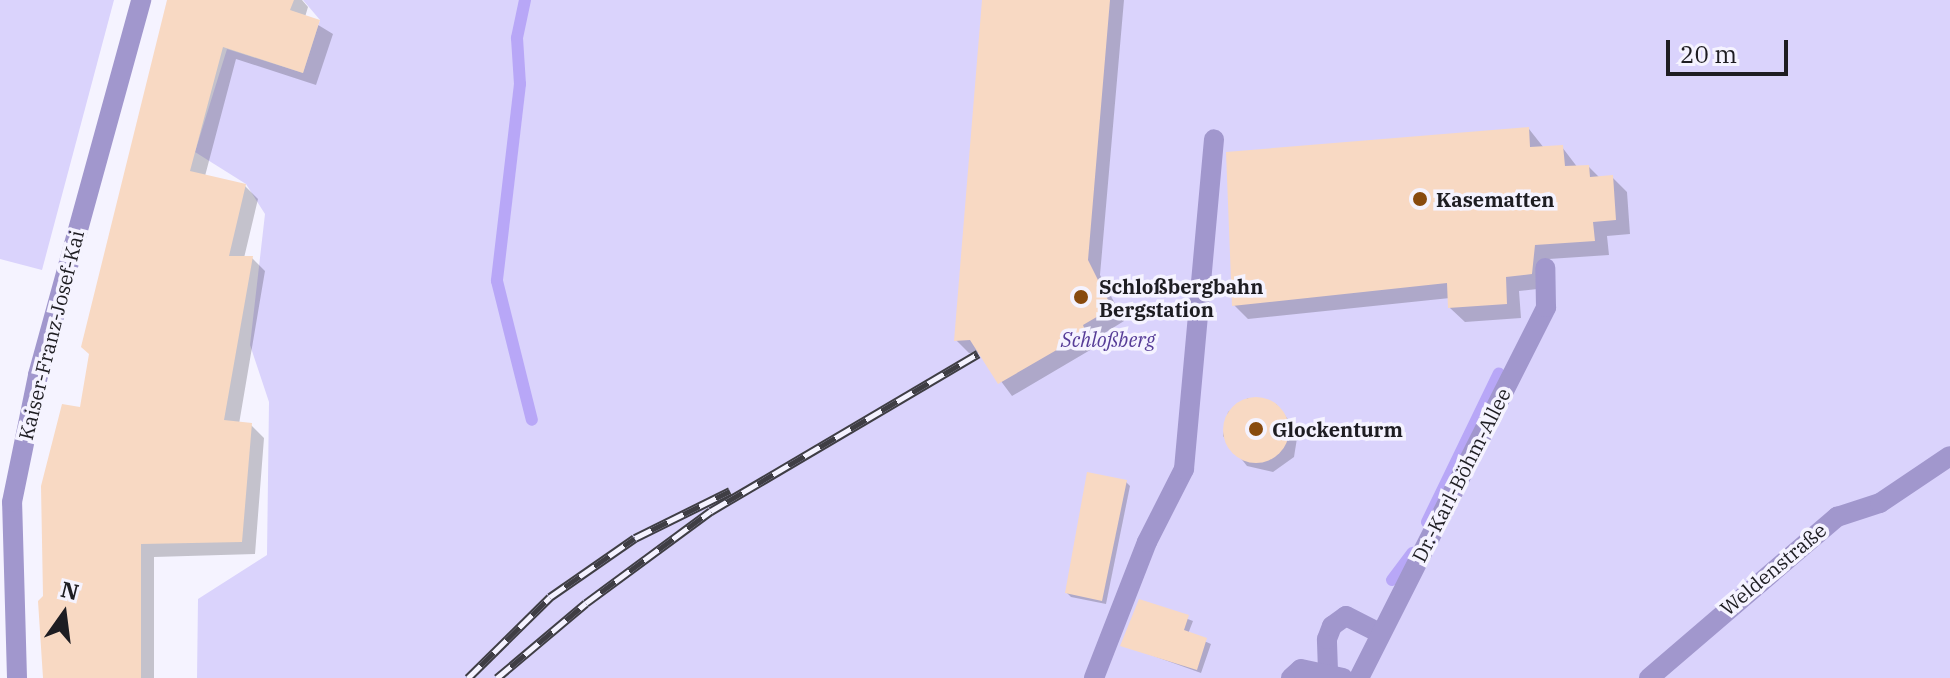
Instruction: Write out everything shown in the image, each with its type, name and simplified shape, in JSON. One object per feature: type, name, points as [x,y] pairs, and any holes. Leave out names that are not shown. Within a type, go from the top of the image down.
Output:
[{"type":"street","name":"Kaiser-Franz-Josef-Kai","points":[[17,678],[12,502],[38,375],[141,0]]},
{"type":"street","points":[[1094,678],[1147,542],[1184,469],[1214,139]]},
{"type":"street","name":"Dr.-Karl-Böhm-Allee","points":[[1359,678],[1546,307],[1545,268]]},
{"type":"street","name":"Weldenstraße","points":[[1649,678],[1837,517],[1880,503],[1950,456]]},
{"type":"street","points":[[1291,678],[1301,669],[1336,674],[1327,639],[1332,626],[1346,616],[1381,634]]},
{"type":"green space","points":[[0,0],[114,0],[42,270],[0,259]]},
{"type":"green space","name":"Schloßberg","points":[[303,0],[1950,0],[1950,678],[197,678],[198,599],[267,555],[269,402],[250,345],[265,214],[246,184],[195,152],[227,49],[303,73],[320,20]]},
{"type":"building","points":[[167,0],[294,0],[290,10],[320,20],[303,73],[223,47],[190,171],[246,184],[229,256],[253,256],[224,420],[252,423],[242,542],[141,544],[141,678],[43,678],[38,601],[43,596],[41,486],[62,404],[80,407],[89,354],[81,347]]},
{"type":"building","points":[[982,0],[1110,0],[1088,260],[1112,308],[1083,325],[1086,333],[998,384],[970,340],[954,341]]},
{"type":"building","name":"Kasematten","points":[[1529,127],[1530,147],[1563,145],[1565,166],[1589,165],[1590,177],[1613,175],[1616,220],[1593,222],[1595,241],[1535,245],[1532,274],[1506,277],[1507,304],[1448,308],[1447,283],[1232,306],[1226,152]]},
{"type":"building","name":"Glockenturm","points":[[1256,397],[1269,400],[1279,407],[1286,417],[1289,430],[1286,443],[1279,453],[1269,460],[1256,463],[1243,460],[1233,453],[1226,443],[1223,430],[1226,417],[1233,407],[1243,400]]},
{"type":"building","points":[[1087,472],[1127,480],[1102,601],[1065,593]]},
{"type":"building","points":[[1139,599],[1189,615],[1184,630],[1207,638],[1197,670],[1120,646]]},
{"type":"waterway","points":[[525,0],[517,38],[520,84],[497,281],[532,420]]},
{"type":"waterway","points":[[1427,522],[1499,373]]},
{"type":"waterway","points":[[1392,580],[1412,553]]},
{"type":"railway","points":[[497,678],[586,603],[711,511],[978,354]]},
{"type":"railway","points":[[468,678],[550,597],[635,538],[730,491]]},
{"type":"place","name":"Kasematten","points":[[1420,199]]},
{"type":"place","name":"Schloßbergbahn Bergstation","points":[[1081,297]]},
{"type":"place","name":"Glockenturm","points":[[1256,429]]}]
